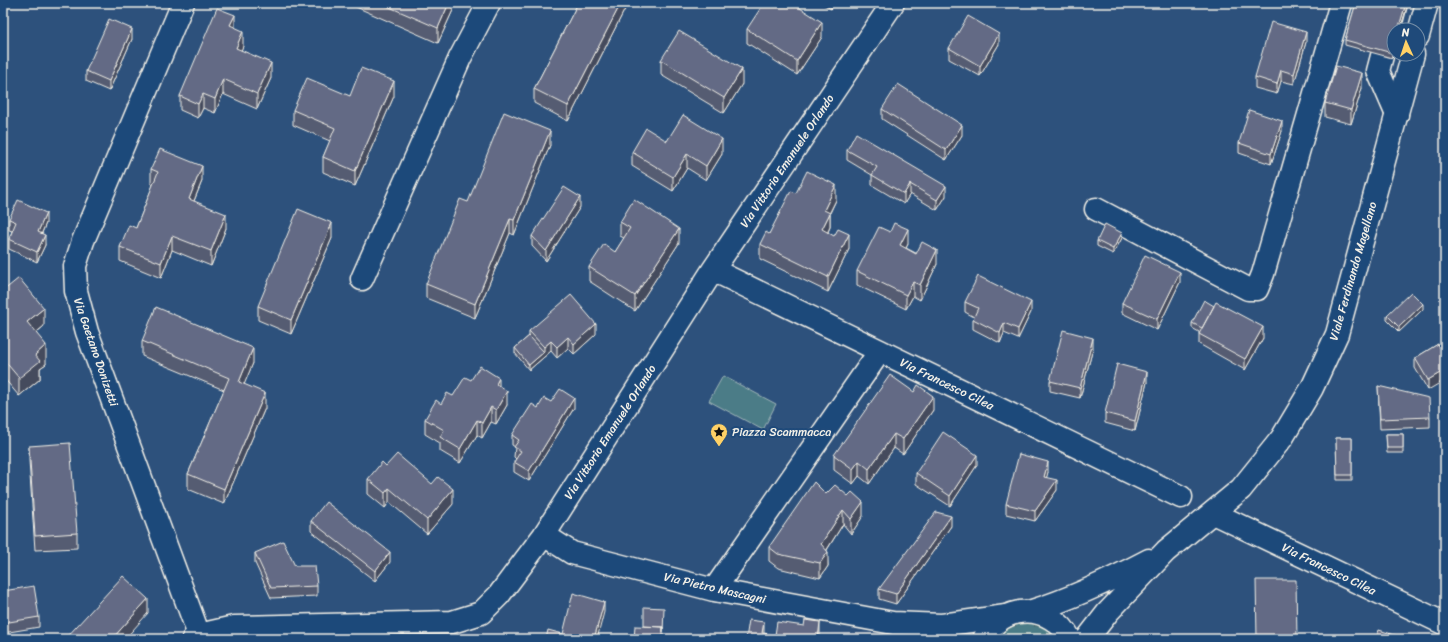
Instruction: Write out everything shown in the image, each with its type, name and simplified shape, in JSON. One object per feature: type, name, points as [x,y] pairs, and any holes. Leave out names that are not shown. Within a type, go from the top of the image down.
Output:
[{"type":"street","name":"Via Gaetano Donizetti","points":[[183,3],[83,241],[74,266],[76,291],[87,332],[196,637]]},
{"type":"street","points":[[362,280],[460,58],[489,3]]},
{"type":"street","name":"Via Vittorio Emanuele Orlando","points":[[196,637],[234,626],[452,622],[481,613],[499,594],[544,535],[713,270],[893,3]]},
{"type":"street","points":[[1096,209],[1248,289],[1257,289],[1263,274],[1341,3]]},
{"type":"street","points":[[1396,3],[1378,71],[1397,114]]},
{"type":"street","points":[[1422,22],[1427,3]]},
{"type":"street","name":"Viale Ferdinando Magellano","points":[[1166,551],[1241,489],[1278,444],[1312,388],[1337,334],[1411,62]]},
{"type":"street","name":"Via Francesco Cilea","points":[[713,270],[1181,497]]},
{"type":"street","points":[[714,590],[880,351]]},
{"type":"street","name":"Via Francesco Cilea","points":[[1213,513],[1445,624]]},
{"type":"street","name":"Via Pietro Mascagni","points":[[544,535],[572,552],[714,590],[893,623]]},
{"type":"street","points":[[1032,611],[1066,600],[1098,586],[1166,551]]},
{"type":"street","points":[[1087,639],[1108,612],[1166,551]]},
{"type":"street","points":[[893,623],[942,625],[1006,616],[1024,611],[1032,611],[1049,616],[1056,621],[1070,639]]},
{"type":"street","points":[[984,639],[992,626],[1006,616]]},
{"type":"street","points":[[893,623],[923,639]]},
{"type":"green space","points":[[723,376],[776,404],[763,430],[709,401]]},
{"type":"green space","points":[[1034,619],[1061,639],[996,639],[1008,626]]},
{"type":"building","points":[[380,3],[449,3],[438,28]]},
{"type":"building","points":[[578,3],[621,3],[568,106],[534,89]]},
{"type":"building","points":[[764,3],[792,3],[822,22],[797,61],[747,29]]},
{"type":"building","points":[[1356,3],[1406,3],[1400,22],[1386,22],[1386,51],[1345,40]]},
{"type":"building","points":[[217,8],[235,15],[230,25],[243,31],[236,48],[271,63],[257,94],[223,79],[215,99],[203,94],[198,104],[180,96]]},
{"type":"building","points":[[968,16],[999,34],[980,66],[949,48]]},
{"type":"building","points":[[109,19],[132,29],[109,81],[86,71]]},
{"type":"building","points":[[1271,22],[1306,32],[1294,74],[1281,70],[1277,84],[1255,77]]},
{"type":"building","points":[[679,31],[742,69],[724,98],[661,60]]},
{"type":"building","points":[[1336,66],[1362,73],[1351,110],[1325,103]]},
{"type":"building","points":[[361,68],[394,81],[355,171],[323,157],[335,128],[293,110],[307,78],[350,96]]},
{"type":"building","points":[[898,84],[962,125],[946,150],[882,109]]},
{"type":"building","points":[[1249,110],[1282,121],[1271,154],[1239,143]]},
{"type":"building","points":[[504,112],[550,131],[514,220],[510,219],[475,304],[426,284],[460,199],[468,202]]},
{"type":"building","points":[[683,115],[722,139],[706,166],[687,154],[673,177],[632,152],[646,128],[667,141]]},
{"type":"building","points":[[856,133],[946,186],[937,200],[910,184],[904,194],[872,175],[877,167],[847,150]]},
{"type":"building","points":[[160,149],[202,166],[189,199],[226,214],[211,251],[172,236],[161,263],[120,247],[129,225],[136,228],[158,172],[151,169]]},
{"type":"building","points":[[807,171],[836,185],[824,210],[830,213],[822,229],[834,236],[838,229],[849,234],[828,277],[760,244],[766,232],[769,234],[791,191],[796,193]]},
{"type":"building","points":[[564,187],[580,197],[546,251],[532,236]]},
{"type":"building","points":[[634,199],[679,229],[635,296],[589,267],[604,244],[615,252],[630,228],[620,222]]},
{"type":"building","points":[[18,200],[46,213],[38,232],[45,235],[37,252],[9,239],[16,222],[9,219]]},
{"type":"building","points":[[298,209],[332,223],[291,320],[258,306]]},
{"type":"building","points":[[894,223],[908,229],[900,245],[916,254],[922,242],[937,250],[920,285],[913,282],[906,295],[857,271],[879,227],[890,232]]},
{"type":"building","points":[[1105,224],[1122,233],[1113,249],[1097,241]]},
{"type":"building","points":[[1145,255],[1180,272],[1157,319],[1122,303]]},
{"type":"building","points":[[978,276],[1031,302],[1018,329],[1004,323],[1000,333],[973,319],[978,308],[965,302]]},
{"type":"building","points":[[19,278],[44,308],[27,322],[46,345],[35,355],[40,361],[19,378],[3,359],[3,291]]},
{"type":"building","points":[[1411,292],[1423,304],[1399,327],[1387,315]]},
{"type":"building","points":[[571,295],[596,324],[574,344],[568,337],[557,347],[551,341],[544,347],[529,331]]},
{"type":"building","points":[[1204,300],[1214,306],[1202,328],[1192,323]]},
{"type":"building","points":[[1216,302],[1263,327],[1245,359],[1199,334]]},
{"type":"building","points":[[156,307],[253,348],[239,382],[265,393],[224,489],[188,474],[229,378],[142,341]]},
{"type":"building","points":[[1063,330],[1093,338],[1080,388],[1050,381]]},
{"type":"building","points":[[529,336],[544,352],[529,365],[515,348]]},
{"type":"building","points":[[1438,344],[1445,356],[1445,370],[1428,380],[1415,358]]},
{"type":"building","points":[[1117,364],[1147,372],[1135,421],[1105,413]]},
{"type":"building","points":[[480,366],[499,378],[496,384],[507,391],[496,410],[491,407],[482,423],[477,420],[460,449],[440,437],[444,430],[425,419],[436,400],[441,404],[447,393],[453,396],[465,377],[471,380]]},
{"type":"building","points":[[890,375],[914,392],[918,385],[933,396],[903,439],[894,434],[869,469],[859,461],[853,469],[834,455]]},
{"type":"building","points":[[1378,386],[1429,398],[1430,417],[1380,419]]},
{"type":"building","points":[[560,389],[574,398],[529,471],[514,462],[521,451],[514,447],[519,440],[512,435],[532,404],[538,408],[544,398],[551,402]]},
{"type":"building","points":[[943,432],[977,455],[950,496],[916,473]]},
{"type":"building","points":[[1386,434],[1403,434],[1403,448],[1387,448]]},
{"type":"building","points":[[1336,438],[1352,438],[1352,475],[1337,475]]},
{"type":"building","points":[[70,443],[77,533],[35,536],[29,446]]},
{"type":"building","points":[[397,454],[432,484],[438,477],[453,489],[427,520],[389,488],[385,493],[368,479],[382,462],[386,466]]},
{"type":"building","points":[[1019,454],[1048,462],[1044,477],[1057,480],[1035,511],[1006,504]]},
{"type":"building","points":[[814,482],[826,494],[835,485],[848,496],[852,492],[863,502],[851,519],[843,510],[821,544],[828,552],[820,563],[778,554],[769,547]]},
{"type":"building","points":[[326,502],[390,552],[375,571],[311,521]]},
{"type":"building","points":[[936,512],[951,516],[896,594],[879,589]]},
{"type":"building","points":[[283,541],[295,566],[315,566],[317,586],[271,588],[255,553]]},
{"type":"building","points":[[123,576],[148,599],[112,639],[65,639]]},
{"type":"building","points":[[1256,580],[1296,580],[1297,639],[1257,639]]},
{"type":"building","points":[[34,586],[39,617],[3,623],[3,591]]},
{"type":"building","points":[[573,593],[604,602],[594,639],[546,639],[548,630],[563,634]]},
{"type":"building","points":[[644,607],[664,608],[663,632],[663,627],[644,626]]},
{"type":"building","points":[[749,620],[764,622],[762,633],[775,635],[777,622],[804,626],[805,620],[820,622],[818,639],[746,639]]},
{"type":"building","points":[[635,626],[663,627],[663,639],[634,639]]},
{"type":"building","points":[[1379,630],[1404,638],[1376,639]]},
{"type":"place","name":"Piazza Scammacca","points":[[719,447]]}]
